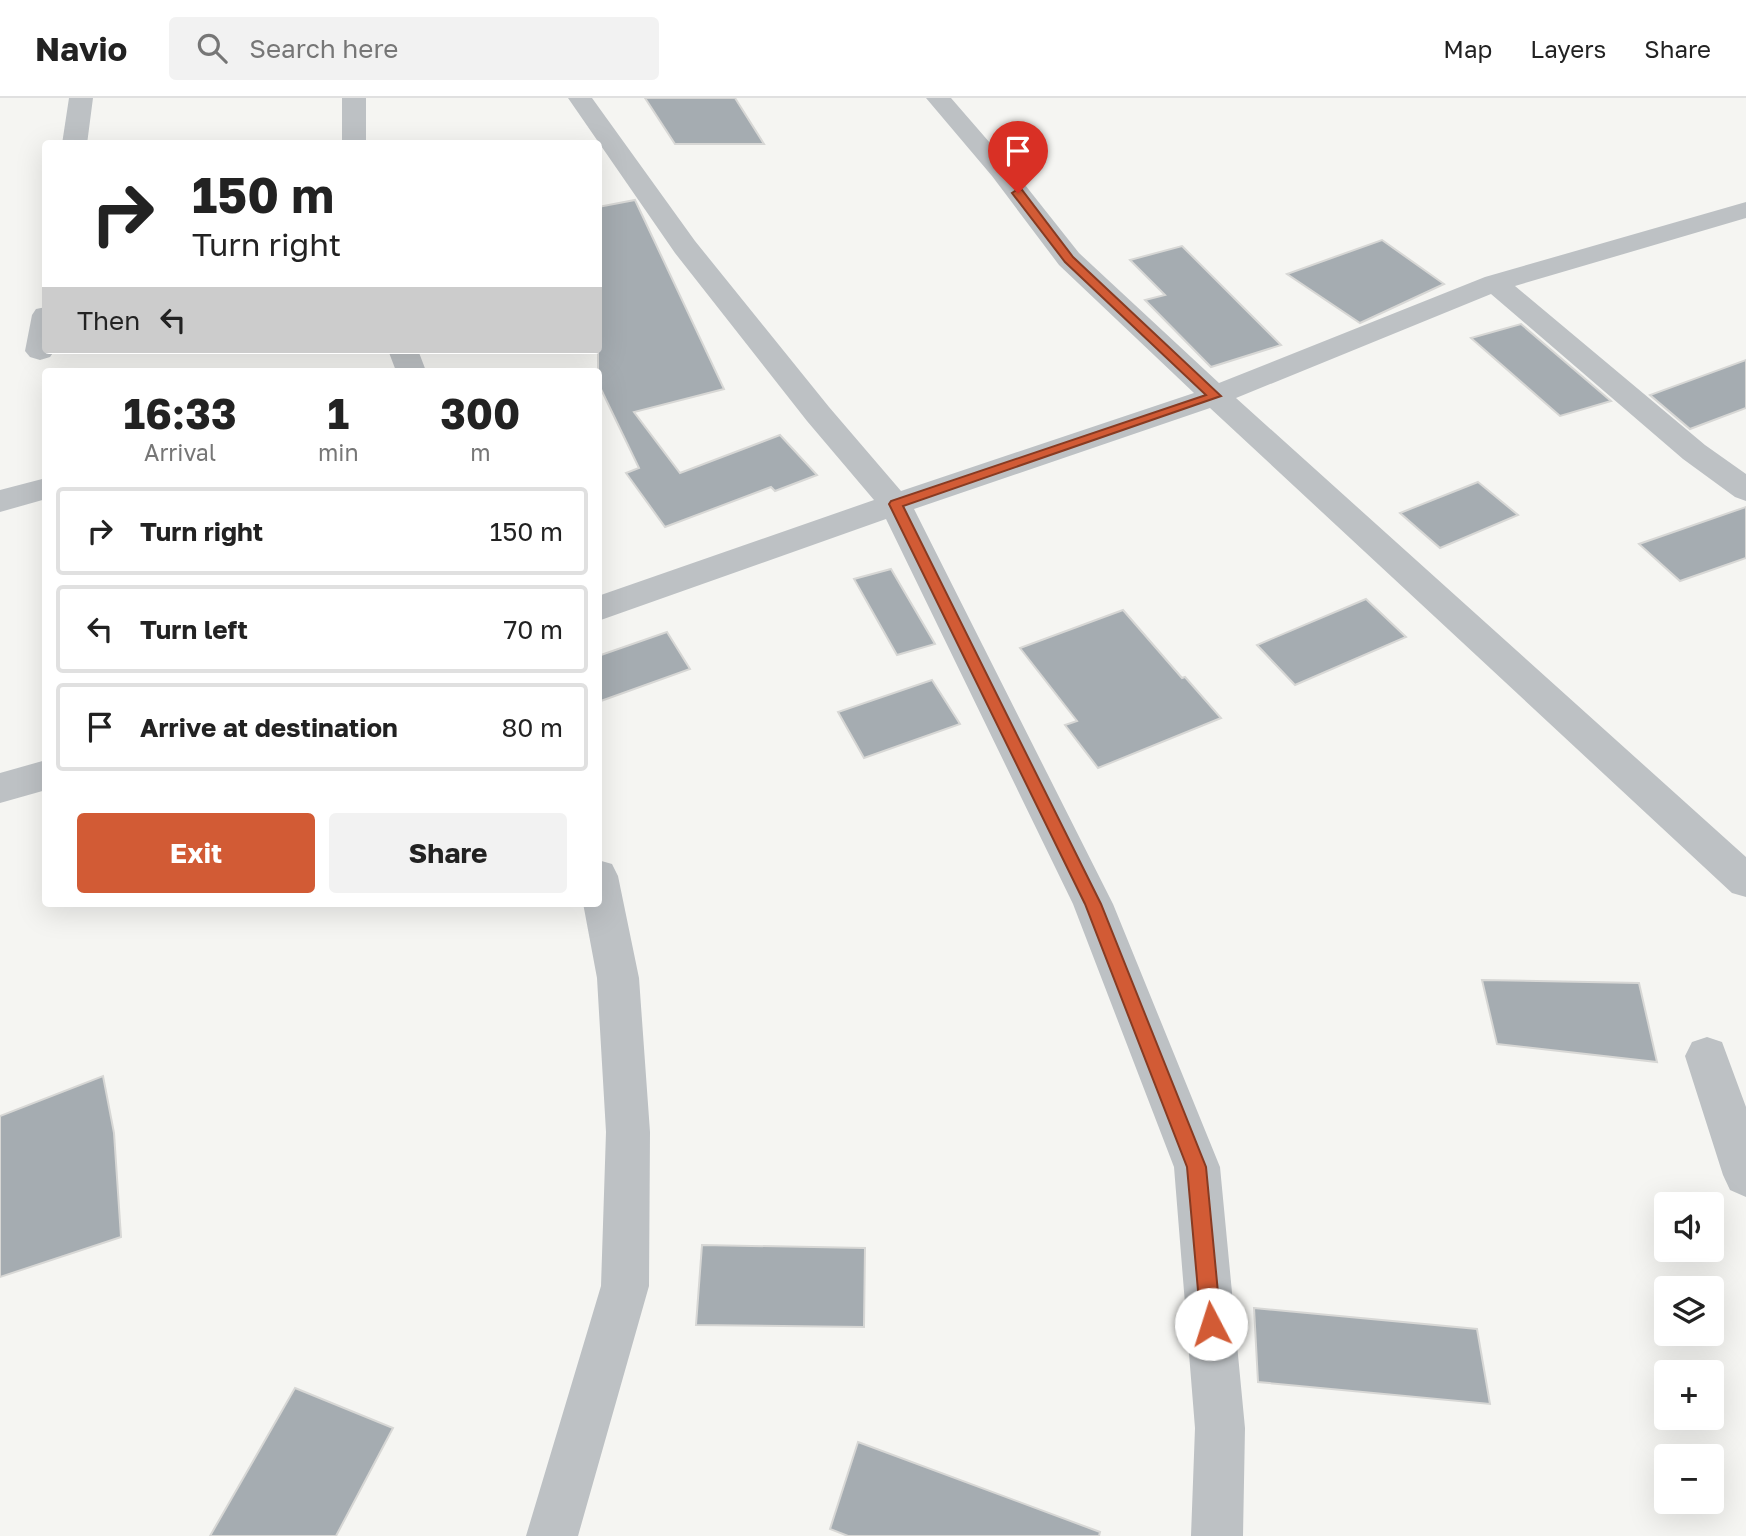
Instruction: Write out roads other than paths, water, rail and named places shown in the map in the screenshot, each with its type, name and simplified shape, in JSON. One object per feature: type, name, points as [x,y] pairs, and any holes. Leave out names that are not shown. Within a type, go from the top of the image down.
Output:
[{"type":"street","points":[[75,140],[81,98]]},
{"type":"street","points":[[354,98],[354,140]]},
{"type":"street","points":[[580,98],[685,247],[818,414],[895,504],[1093,904],[1197,1167],[1220,1428],[1217,1536]]},
{"type":"street","points":[[938,98],[1001,171],[1069,259],[1214,396],[1746,881]]},
{"type":"street","points":[[602,608],[895,504],[1214,396],[1495,283],[1746,210]]},
{"type":"street","points":[[1495,283],[1694,452],[1746,490]]},
{"type":"street","points":[[40,351],[42,339]]},
{"type":"street","points":[[0,501],[42,489]]},
{"type":"street","points":[[0,788],[42,776]]},
{"type":"street","points":[[552,1536],[625,1286],[628,1132],[619,991],[602,898]]},
{"type":"street","points":[[1707,1056],[1746,1175]]}]
